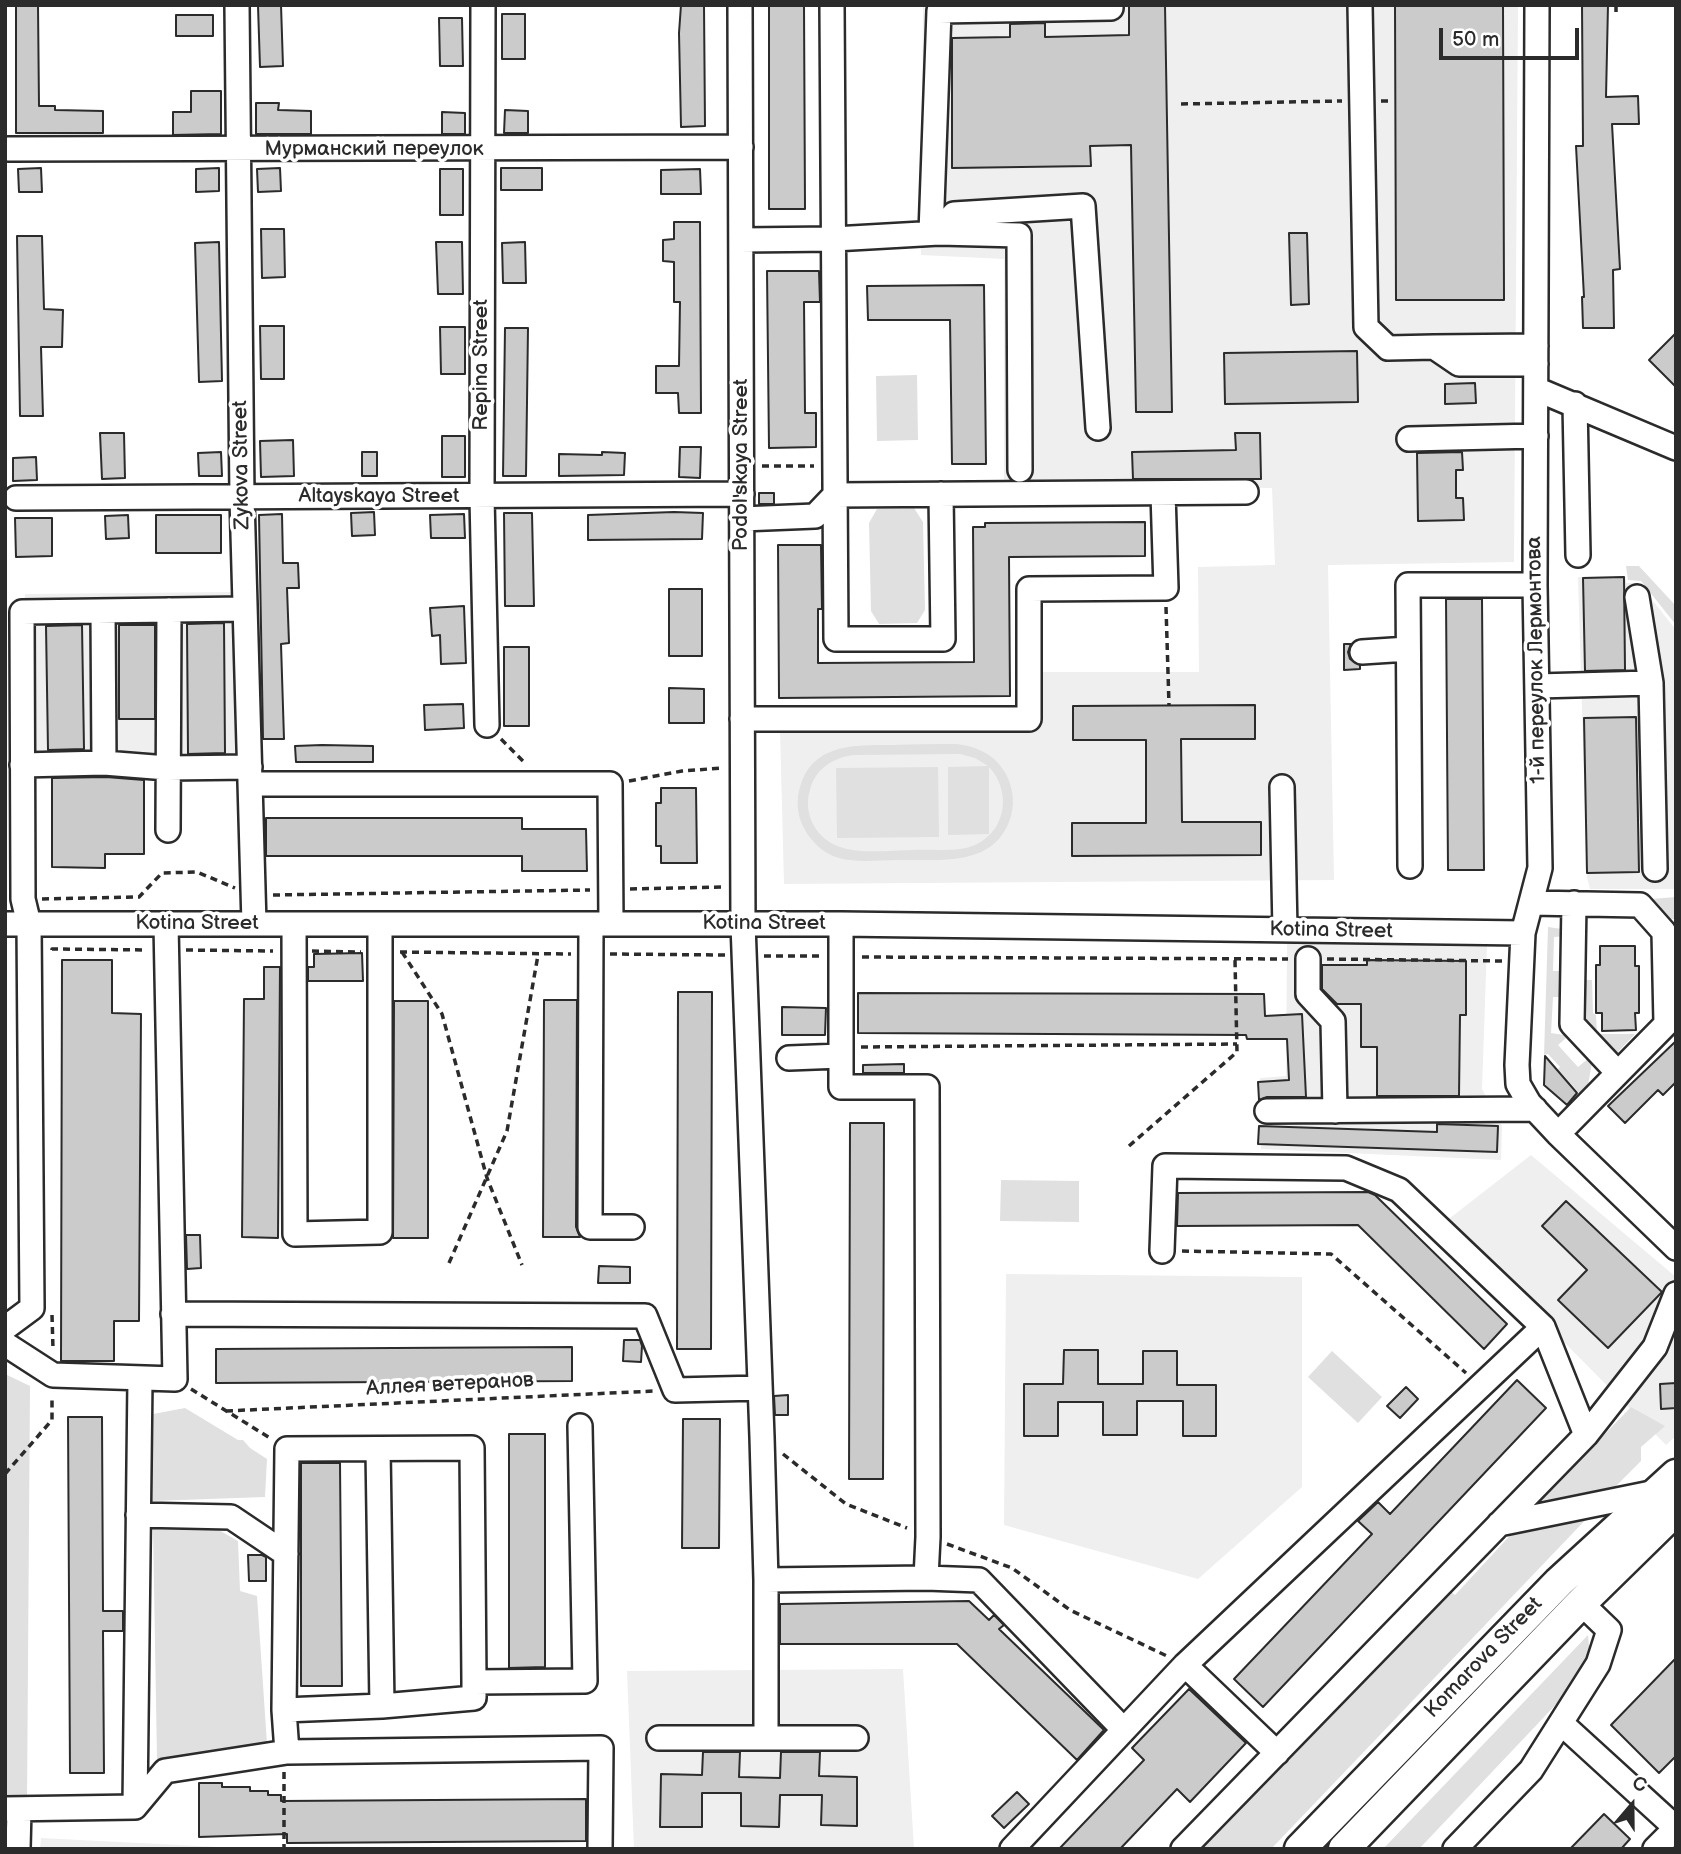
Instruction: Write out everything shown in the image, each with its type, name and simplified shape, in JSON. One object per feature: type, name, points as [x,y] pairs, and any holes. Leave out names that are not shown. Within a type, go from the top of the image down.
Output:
[{"type":"main road","name":"Komarova Street","points":[[1344,1849],[1581,1603],[1669,1492]]},
{"type":"main road","name":"Komarova Street","points":[[1300,1849],[1559,1582],[1669,1492]]},
{"type":"street","name":"Zykova Street","points":[[237,5],[242,498],[254,924]]},
{"type":"street","name":"Repina Street","points":[[483,5],[482,497],[487,725]]},
{"type":"street","name":"Podol'skaya Street","points":[[740,5],[743,924],[762,1437],[766,1738]]},
{"type":"street","points":[[832,5],[836,639],[943,639],[941,494]]},
{"type":"street","points":[[935,233],[939,11],[1111,8],[1111,5]]},
{"type":"street","points":[[1360,5],[1366,327],[1388,348],[1434,347],[1536,355]]},
{"type":"street","name":"1-й переулок Лермонтова","points":[[1537,5],[1535,586],[1540,869],[1523,933],[1518,1084],[1535,1109],[1558,1134],[1676,1248]]},
{"type":"street","name":"Мурманский переулок","points":[[8,149],[741,147]]},
{"type":"street","points":[[935,233],[954,214],[1083,206],[1098,428]]},
{"type":"street","points":[[741,240],[834,239],[935,233],[1019,235],[1020,470]]},
{"type":"street","points":[[1536,388],[1675,445]]},
{"type":"street","points":[[1574,404],[1578,555]]},
{"type":"street","points":[[1409,439],[1536,436]]},
{"type":"street","points":[[742,519],[815,516],[835,495],[1247,492]]},
{"type":"street","points":[[742,719],[1028,719],[1029,589],[1166,588],[1163,493]]},
{"type":"street","name":"Altayskaya Street","points":[[16,498],[742,494]]},
{"type":"street","points":[[1410,866],[1408,585],[1535,586]]},
{"type":"street","points":[[1637,597],[1651,683],[1655,869]]},
{"type":"street","points":[[5,1328],[32,1308],[29,924],[23,899],[22,612],[245,608]]},
{"type":"street","points":[[168,830],[169,610]]},
{"type":"street","points":[[103,611],[104,763]]},
{"type":"street","points":[[1362,652],[1408,649]]},
{"type":"street","points":[[1537,686],[1651,683]]},
{"type":"street","points":[[22,765],[104,763],[250,775],[610,784],[611,889],[591,954],[590,1227],[632,1227]]},
{"type":"street","points":[[1282,787],[1285,930]]},
{"type":"street","points":[[1531,903],[1640,905],[1664,932],[1671,1019],[1558,1134]]},
{"type":"street","points":[[1574,903],[1572,1024],[1618,1073]]},
{"type":"street","name":"Kotina Street","points":[[5,924],[841,924],[1523,933]]},
{"type":"street","points":[[5,1344],[52,1375],[175,1379],[166,924]]},
{"type":"street","points":[[294,924],[295,1234],[380,1232],[391,952],[380,924]]},
{"type":"street","points":[[841,924],[841,1087],[926,1087],[926,1578]]},
{"type":"street","points":[[1307,959],[1308,994],[1333,1021],[1335,1111]]},
{"type":"street","points":[[789,1058],[841,1051]]},
{"type":"street","points":[[1267,1111],[1535,1109]]},
{"type":"street","points":[[1162,1251],[1165,1166],[1346,1168],[1399,1191],[1543,1327],[1586,1435]]},
{"type":"street","points":[[1183,1849],[1586,1435],[1655,1347],[1676,1294]]},
{"type":"street","points":[[173,1314],[645,1316],[675,1390],[760,1388]]},
{"type":"street","points":[[1012,1849],[1185,1665],[1543,1327]]},
{"type":"street","points":[[135,1807],[140,1379]]},
{"type":"street","points":[[474,1682],[585,1681],[580,1426]]},
{"type":"street","points":[[284,1710],[382,1706],[474,1698],[472,1448],[287,1449],[284,1710],[285,1752]]},
{"type":"street","points":[[377,1450],[382,1706]]},
{"type":"street","points":[[1499,1524],[1669,1492]]},
{"type":"street","points":[[138,1514],[231,1517],[286,1553]]},
{"type":"street","points":[[766,1580],[979,1580],[1124,1730]]},
{"type":"street","points":[[1455,1849],[1531,1770],[1598,1664],[1609,1630],[1581,1603]]},
{"type":"street","points":[[1185,1665],[1277,1753]]},
{"type":"street","points":[[1561,1723],[1675,1829],[1656,1849]]},
{"type":"street","points":[[659,1738],[856,1738]]},
{"type":"street","points":[[18,1849],[12,1809],[135,1807],[165,1771],[285,1752],[601,1748],[600,1849]]},
{"type":"path","points":[[1616,5],[1616,13]]},
{"type":"path","points":[[1181,104],[1393,101]]},
{"type":"path","points":[[757,467],[835,466]]},
{"type":"path","points":[[1166,588],[1169,705]]},
{"type":"path","points":[[487,725],[529,766],[531,784]]},
{"type":"path","points":[[610,784],[682,771],[742,767]]},
{"type":"path","points":[[23,899],[139,897],[162,873],[197,872],[253,895],[743,887]]},
{"type":"path","points":[[52,949],[1489,960]]},
{"type":"path","points":[[391,952],[442,1014],[486,1178],[522,1265]]},
{"type":"path","points":[[449,1263],[507,1131],[538,955]]},
{"type":"path","points":[[1129,1146],[1237,1052],[1235,960]]},
{"type":"path","points":[[841,1051],[1237,1044]]},
{"type":"path","points":[[1162,1251],[1331,1254],[1481,1385]]},
{"type":"path","points":[[5,1474],[52,1420],[52,1375]]},
{"type":"path","points":[[175,1379],[287,1449]]},
{"type":"path","name":"Аллея ветеранов","points":[[226,1411],[675,1390]]},
{"type":"path","points":[[762,1437],[846,1504],[1012,1568],[1070,1609],[1185,1665]]},
{"type":"path","points":[[284,1847],[285,1752]]},
{"type":"shaded area","points":[[923,5],[1518,5],[1514,562],[1328,565],[1334,880],[784,884],[780,729],[1021,728],[1039,672],[1199,672],[1198,567],[1275,565],[1272,488],[1004,484],[1004,259],[921,255]]},
{"type":"shaded area","points":[[917,375],[918,440],[877,441],[876,376]]},
{"type":"shaded area","points":[[914,508],[923,522],[925,610],[917,623],[879,624],[871,611],[869,523],[877,509]]},
{"type":"shaded area","points":[[1626,566],[1639,566],[1676,606],[1676,625],[1641,581],[1628,580]]},
{"type":"shaded area","points":[[1625,576],[1626,583],[1639,583],[1676,630],[1676,889],[1590,889],[1587,877],[1578,577]]},
{"type":"shaded area","points":[[235,592],[237,764],[28,767],[25,594]]},
{"type":"shaded area","points":[[956,744],[986,753],[1003,769],[1009,782],[1013,799],[1011,816],[1001,837],[990,847],[976,854],[945,860],[853,860],[828,854],[814,843],[807,833],[799,813],[800,787],[814,762],[825,754],[864,745]],"holes":[[[960,754],[975,758],[988,766],[948,767],[948,835],[989,834],[989,767],[1001,787],[1003,798],[1000,819],[995,829],[987,837],[970,847],[946,850],[845,849],[823,837],[810,817],[808,799],[812,783],[821,770],[839,759],[853,755]]]},
{"type":"shaded area","points":[[938,767],[939,837],[837,838],[836,768]]},
{"type":"shaded area","points":[[1676,897],[1676,919],[1663,919],[1652,913],[1651,899]]},
{"type":"shaded area","points":[[1548,927],[1569,930],[1569,936],[1554,937],[1553,971],[1563,971],[1563,997],[1553,997],[1551,1033],[1564,1035],[1566,1038],[1558,1045],[1578,1067],[1593,1057],[1588,1085],[1580,1094],[1548,1054],[1544,1055]]},
{"type":"shaded area","points":[[1287,944],[1487,944],[1482,1089],[1502,1126],[1501,1160],[1261,1149],[1260,1078],[1286,1076]]},
{"type":"shaded area","points":[[1586,980],[1592,980],[1597,1034],[1635,1034],[1618,1052],[1611,1053],[1587,1028]]},
{"type":"shaded area","points":[[1531,1155],[1676,1277],[1676,1436],[1666,1445],[1445,1222]]},
{"type":"shaded area","points":[[1001,1180],[1079,1181],[1079,1222],[1000,1221]]},
{"type":"shaded area","points":[[1006,1274],[1302,1277],[1302,1487],[1198,1579],[1004,1525]]},
{"type":"shaded area","points":[[1332,1351],[1382,1397],[1358,1423],[1308,1377]]},
{"type":"shaded area","points":[[5,1374],[30,1386],[27,1801],[5,1800]]},
{"type":"shaded area","points":[[1631,1407],[1665,1426],[1641,1447],[1641,1461],[1615,1487],[1540,1501]]},
{"type":"shaded area","points":[[185,1408],[238,1440],[243,1440],[267,1459],[265,1497],[151,1501],[153,1414]]},
{"type":"shaded area","points":[[1593,1512],[1271,1849],[1202,1849],[1450,1591],[1455,1595],[1517,1528]]},
{"type":"shaded area","points":[[210,1525],[238,1541],[240,1591],[257,1596],[267,1744],[157,1759],[153,1527]]},
{"type":"shaded area","points":[[1588,1635],[1590,1658],[1564,1696],[1419,1849],[1383,1849]]},
{"type":"shaded area","points":[[903,1669],[914,1849],[634,1849],[627,1671]]},
{"type":"shaded area","points":[[41,1838],[257,1849],[40,1849]]},
{"type":"building","points":[[16,5],[38,5],[39,106],[55,106],[55,110],[103,111],[103,133],[16,133]]},
{"type":"building","points":[[281,5],[283,66],[260,67],[258,6]]},
{"type":"building","points":[[681,5],[704,5],[705,126],[681,127]]},
{"type":"building","points":[[769,5],[804,5],[805,209],[769,209]]},
{"type":"building","points":[[1129,5],[1165,5],[1172,412],[1136,412],[1131,145],[1090,146],[1091,166],[952,168],[952,38],[1010,37],[1010,24],[1045,23],[1045,37],[1129,35]]},
{"type":"building","points":[[1395,5],[1503,5],[1504,300],[1396,300]]},
{"type":"building","points":[[1582,5],[1608,5],[1606,97],[1638,96],[1639,124],[1612,124],[1620,269],[1613,270],[1614,328],[1583,328],[1584,297],[1576,146],[1583,146]]},
{"type":"building","points":[[502,14],[525,14],[525,59],[502,59]]},
{"type":"building","points":[[176,15],[213,15],[213,36],[176,36]]},
{"type":"building","points":[[439,18],[462,18],[463,66],[440,66]]},
{"type":"building","points":[[191,91],[221,91],[221,134],[173,135],[173,112],[191,112]]},
{"type":"building","points":[[256,103],[279,103],[278,110],[311,111],[311,134],[256,134]]},
{"type":"building","points":[[505,110],[528,111],[528,133],[504,133]]},
{"type":"building","points":[[442,112],[465,113],[465,134],[442,134]]},
{"type":"building","points":[[41,168],[42,192],[19,192],[18,169]]},
{"type":"building","points":[[219,168],[219,191],[196,192],[196,169]]},
{"type":"building","points":[[280,168],[281,191],[258,192],[257,169]]},
{"type":"building","points":[[501,168],[542,168],[542,190],[501,190]]},
{"type":"building","points":[[440,169],[463,169],[463,215],[440,215]]},
{"type":"building","points":[[700,169],[701,194],[661,194],[661,170]]},
{"type":"building","points":[[674,222],[700,222],[701,413],[679,413],[678,393],[656,393],[656,366],[679,366],[680,302],[674,302],[674,262],[663,261],[663,240],[674,239]]},
{"type":"building","points":[[261,229],[284,229],[285,277],[262,278]]},
{"type":"building","points":[[1289,233],[1307,233],[1309,304],[1291,305]]},
{"type":"building","points":[[17,236],[42,236],[44,309],[63,310],[62,347],[41,347],[43,416],[20,416]]},
{"type":"building","points":[[219,242],[222,381],[199,382],[195,243]]},
{"type":"building","points":[[436,242],[462,242],[463,294],[438,294]]},
{"type":"building","points":[[525,242],[526,283],[503,283],[502,243]]},
{"type":"building","points":[[767,271],[819,271],[820,302],[804,302],[805,413],[816,413],[816,447],[769,448]]},
{"type":"building","points":[[984,285],[986,464],[952,464],[950,320],[868,320],[867,286]]},
{"type":"building","points":[[260,326],[284,326],[284,379],[261,379]]},
{"type":"building","points":[[440,327],[465,327],[465,374],[441,374]]},
{"type":"building","points":[[505,328],[528,328],[526,476],[503,476]]},
{"type":"building","points":[[1676,333],[1676,387],[1649,360]]},
{"type":"building","points":[[1357,351],[1358,402],[1225,404],[1224,353]]},
{"type":"building","points":[[1475,383],[1476,403],[1445,404],[1445,384]]},
{"type":"building","points":[[100,433],[124,433],[125,478],[102,479]]},
{"type":"building","points":[[1235,433],[1260,433],[1261,479],[1133,479],[1132,452],[1236,450]]},
{"type":"building","points":[[442,436],[465,436],[465,477],[442,477]]},
{"type":"building","points":[[293,440],[294,476],[261,477],[260,441]]},
{"type":"building","points":[[680,447],[701,447],[700,478],[679,477]]},
{"type":"building","points":[[221,452],[222,476],[199,476],[198,453]]},
{"type":"building","points":[[362,452],[377,452],[377,476],[362,476]]},
{"type":"building","points":[[602,452],[625,453],[624,475],[559,476],[559,454],[602,455]]},
{"type":"building","points":[[1462,452],[1463,470],[1456,470],[1456,498],[1463,498],[1464,520],[1418,521],[1417,453]]},
{"type":"building","points":[[36,457],[37,480],[13,481],[13,458]]},
{"type":"building","points":[[759,493],[774,493],[774,504],[759,504]]},
{"type":"building","points":[[374,512],[375,535],[352,536],[351,513]]},
{"type":"building","points":[[504,513],[532,513],[534,606],[505,606]]},
{"type":"building","points":[[703,513],[702,539],[588,540],[588,515]]},
{"type":"building","points":[[282,514],[283,563],[298,563],[299,588],[287,588],[289,643],[281,644],[284,739],[263,739],[259,515]]},
{"type":"building","points":[[464,514],[465,538],[431,538],[430,515]]},
{"type":"building","points":[[128,515],[129,538],[106,539],[105,516]]},
{"type":"building","points":[[156,515],[221,515],[221,553],[156,553]]},
{"type":"building","points":[[15,518],[52,518],[52,556],[16,557]]},
{"type":"building","points":[[1145,522],[1145,556],[1009,557],[1010,696],[779,698],[778,545],[821,545],[822,609],[818,609],[818,663],[974,662],[973,527],[985,527],[985,523]]},
{"type":"building","points":[[1624,577],[1625,670],[1585,671],[1583,578]]},
{"type":"building","points":[[669,589],[702,589],[702,656],[669,656]]},
{"type":"building","points":[[1446,599],[1482,599],[1484,870],[1448,870]]},
{"type":"building","points":[[464,606],[466,663],[441,664],[440,635],[432,636],[430,608]]},
{"type":"building","points":[[224,623],[225,753],[188,754],[187,624]]},
{"type":"building","points":[[82,625],[84,749],[48,750],[46,626]]},
{"type":"building","points":[[119,625],[155,625],[155,719],[119,719]]},
{"type":"building","points":[[1344,644],[1351,644],[1348,652],[1350,659],[1360,665],[1360,669],[1344,670]]},
{"type":"building","points":[[504,647],[529,647],[529,726],[504,726]]},
{"type":"building","points":[[669,688],[704,689],[704,723],[669,723]]},
{"type":"building","points":[[463,704],[464,728],[425,730],[424,705]]},
{"type":"building","points":[[1255,705],[1255,739],[1181,739],[1182,822],[1261,822],[1261,855],[1072,856],[1072,823],[1146,823],[1146,740],[1073,740],[1073,706]]},
{"type":"building","points":[[1636,717],[1639,872],[1587,873],[1584,718]]},
{"type":"building","points":[[295,746],[373,746],[373,762],[296,762]]},
{"type":"building","points":[[106,777],[144,780],[144,854],[105,854],[105,868],[52,867],[52,778]]},
{"type":"building","points":[[661,788],[696,788],[697,863],[661,863],[661,846],[656,846],[656,803],[661,803]]},
{"type":"building","points":[[266,818],[522,818],[522,829],[586,829],[587,871],[522,871],[522,856],[266,856]]},
{"type":"building","points":[[1600,946],[1635,946],[1635,966],[1639,966],[1639,1013],[1635,1013],[1636,1030],[1602,1031],[1602,1013],[1596,1013],[1596,965],[1600,965]]},
{"type":"building","points":[[362,953],[363,981],[308,981],[308,967],[314,967],[314,954]]},
{"type":"building","points":[[62,960],[112,960],[112,1013],[141,1014],[139,1321],[114,1321],[114,1361],[61,1361]]},
{"type":"building","points":[[1367,960],[1466,961],[1466,1015],[1460,1015],[1459,1096],[1377,1096],[1377,1047],[1361,1047],[1361,1004],[1337,1004],[1322,989],[1322,965],[1367,965]]},
{"type":"building","points":[[264,967],[280,967],[278,1238],[242,1237],[244,999],[264,999]]},
{"type":"building","points":[[678,992],[712,992],[711,1349],[677,1349]]},
{"type":"building","points":[[858,993],[1264,994],[1265,1016],[1302,1014],[1306,1097],[1267,1097],[1259,1100],[1258,1082],[1289,1080],[1287,1039],[1247,1039],[1246,1035],[858,1033]]},
{"type":"building","points":[[544,1000],[577,1000],[576,1227],[580,1237],[543,1237]]},
{"type":"building","points":[[394,1001],[428,1001],[428,1238],[393,1238]]},
{"type":"building","points":[[782,1007],[826,1008],[825,1035],[782,1035]]},
{"type":"building","points":[[1676,1041],[1676,1082],[1663,1095],[1658,1090],[1625,1123],[1608,1106]]},
{"type":"building","points":[[1545,1056],[1577,1093],[1567,1105],[1544,1085]]},
{"type":"building","points":[[904,1064],[904,1073],[863,1073],[863,1065]]},
{"type":"building","points":[[850,1123],[884,1123],[883,1479],[849,1479]]},
{"type":"building","points":[[1437,1124],[1498,1126],[1497,1152],[1258,1144],[1259,1126],[1437,1132]]},
{"type":"building","points":[[1368,1192],[1375,1195],[1507,1324],[1484,1349],[1358,1225],[1177,1226],[1178,1193]]},
{"type":"building","points":[[1566,1201],[1662,1292],[1608,1348],[1558,1300],[1587,1270],[1542,1226]]},
{"type":"building","points":[[186,1235],[200,1235],[201,1268],[187,1269]]},
{"type":"building","points":[[599,1266],[630,1267],[630,1283],[598,1283]]},
{"type":"building","points":[[624,1340],[640,1340],[641,1362],[623,1361]]},
{"type":"building","points":[[572,1347],[572,1381],[216,1383],[216,1349]]},
{"type":"building","points":[[1064,1350],[1098,1350],[1098,1384],[1143,1384],[1143,1351],[1177,1351],[1177,1385],[1216,1385],[1216,1436],[1183,1436],[1183,1401],[1137,1401],[1137,1435],[1103,1435],[1103,1402],[1058,1402],[1058,1436],[1024,1436],[1024,1384],[1063,1384]]},
{"type":"building","points":[[1517,1380],[1546,1408],[1263,1707],[1234,1679],[1372,1534],[1358,1521],[1378,1502],[1390,1514]]},
{"type":"building","points":[[1676,1383],[1676,1408],[1661,1409],[1660,1384]]},
{"type":"building","points":[[1406,1387],[1418,1399],[1400,1418],[1387,1406]]},
{"type":"building","points":[[788,1395],[788,1415],[775,1415],[774,1396]]},
{"type":"building","points":[[68,1417],[102,1417],[103,1611],[123,1611],[123,1631],[103,1631],[104,1773],[70,1773]]},
{"type":"building","points":[[683,1419],[720,1419],[719,1548],[682,1548]]},
{"type":"building","points":[[509,1434],[545,1434],[545,1667],[509,1668]]},
{"type":"building","points":[[301,1463],[340,1463],[342,1686],[301,1686]]},
{"type":"building","points":[[248,1555],[266,1557],[266,1581],[249,1581]]},
{"type":"building","points":[[969,1601],[989,1620],[994,1615],[1004,1625],[999,1629],[1104,1730],[1077,1760],[957,1644],[780,1644],[780,1604]]},
{"type":"building","points":[[1676,1658],[1676,1756],[1659,1773],[1611,1725]]},
{"type":"building","points":[[1189,1689],[1246,1743],[1190,1802],[1177,1789],[1120,1849],[1059,1849],[1144,1760],[1132,1748]]},
{"type":"building","points":[[703,1752],[740,1752],[739,1777],[780,1778],[781,1752],[820,1752],[819,1776],[857,1777],[857,1826],[821,1825],[822,1795],[780,1795],[779,1827],[741,1826],[741,1793],[702,1793],[702,1827],[660,1827],[661,1774],[702,1775]]},
{"type":"building","points":[[199,1783],[222,1783],[222,1787],[250,1787],[250,1791],[268,1791],[268,1795],[281,1795],[281,1801],[586,1799],[586,1841],[287,1843],[287,1834],[199,1837]]},
{"type":"building","points":[[1017,1792],[1029,1804],[1004,1828],[992,1816]]},
{"type":"building","points":[[1604,1814],[1630,1839],[1621,1849],[1570,1849]]}]
